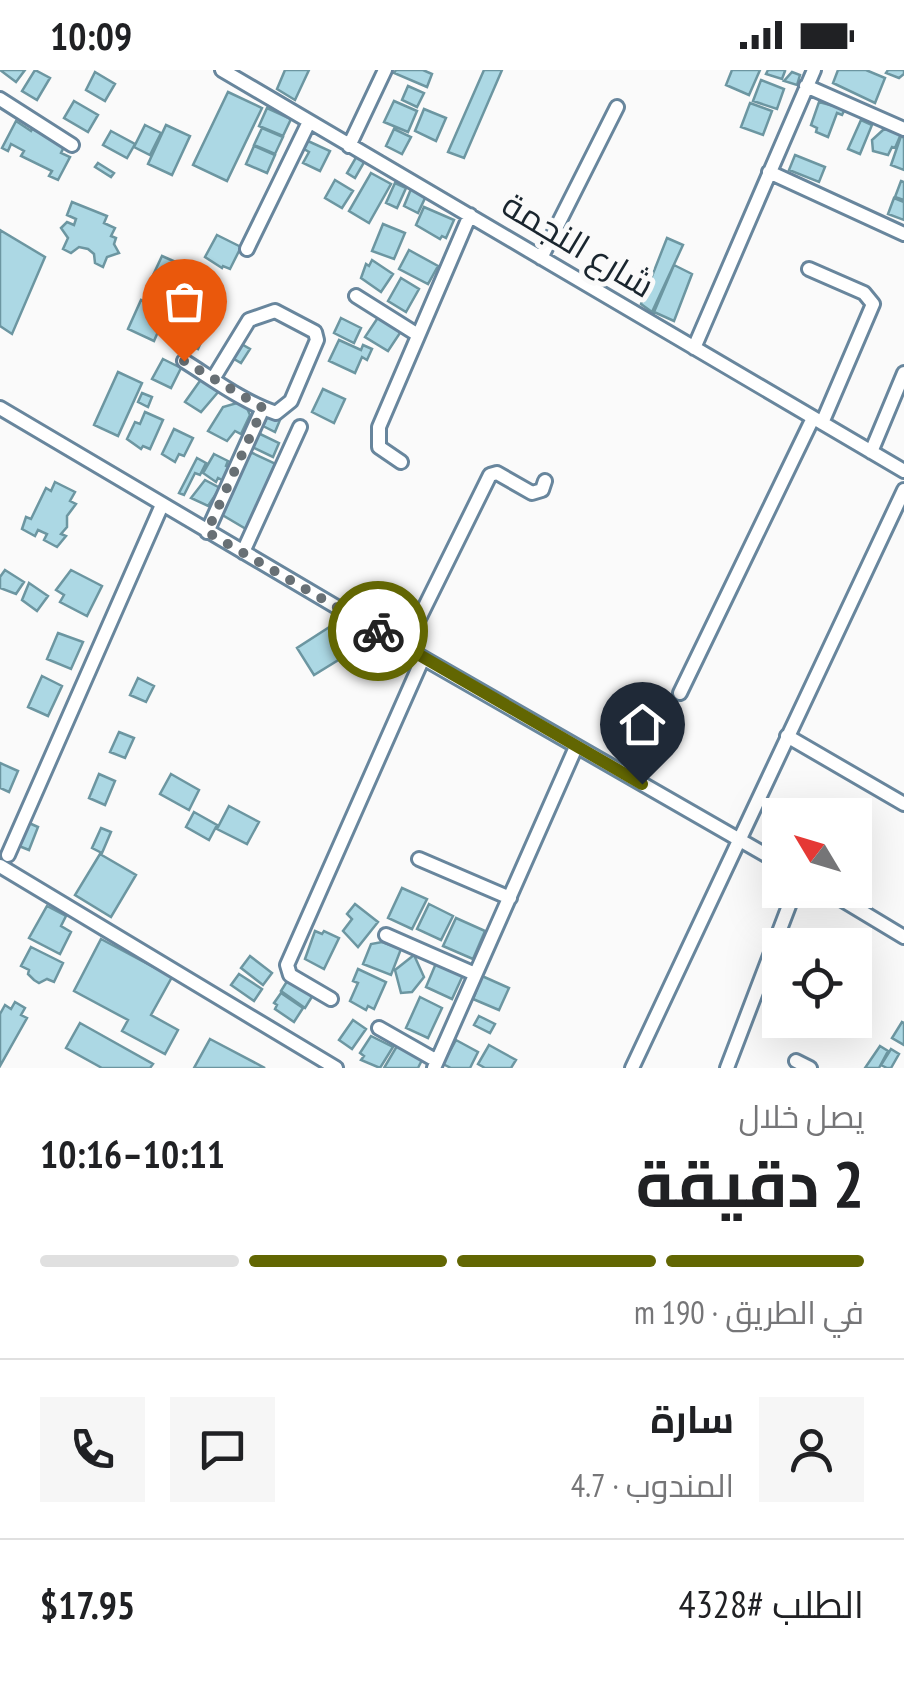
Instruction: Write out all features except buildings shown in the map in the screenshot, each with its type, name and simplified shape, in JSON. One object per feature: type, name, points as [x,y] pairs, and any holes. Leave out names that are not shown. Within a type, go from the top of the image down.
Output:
[{"type":"street","name":"شارع النجمة","points":[[222,70],[904,471]]},
{"type":"street","points":[[350,146],[385,70]]},
{"type":"street","points":[[694,348],[814,70]]},
{"type":"street","points":[[806,86],[904,129]]},
{"type":"street","points":[[0,99],[72,144]]},
{"type":"street","points":[[541,258],[617,108]]},
{"type":"street","points":[[247,248],[309,122]]},
{"type":"street","points":[[769,172],[904,234]]},
{"type":"street","points":[[401,462],[379,447],[377,436],[470,216]]},
{"type":"street","points":[[680,693],[873,304],[864,294],[808,269]]},
{"type":"street","points":[[356,296],[418,335]]},
{"type":"street","points":[[184,361],[212,378],[263,408],[276,412],[291,401],[317,340],[312,328],[275,310],[248,320],[212,378]]},
{"type":"street","points":[[871,452],[904,373]]},
{"type":"street","points":[[0,408],[762,852]]},
{"type":"street","points":[[207,532],[263,408]]},
{"type":"street","points":[[242,552],[300,427]]},
{"type":"street","points":[[405,647],[490,475],[496,473],[532,493],[542,490],[545,481]]},
{"type":"street","points":[[632,1068],[904,490]]},
{"type":"street","points":[[162,505],[4,860],[336,1068]]},
{"type":"street","points":[[331,1000],[290,975],[287,965],[423,658]]},
{"type":"street","points":[[787,736],[904,804]]},
{"type":"street","points":[[380,1028],[436,1066],[576,747]]},
{"type":"street","points":[[419,859],[510,898]]},
{"type":"street","points":[[727,1068],[788,908]]},
{"type":"street","points":[[856,908],[904,937]]},
{"type":"street","points":[[386,936],[475,974]]},
{"type":"street","points":[[796,1061],[810,1068]]},
{"type":"way so far","points":[[184,361],[263,408],[207,532],[378,631]]},
{"type":"route","points":[[378,631],[642,784]]}]
